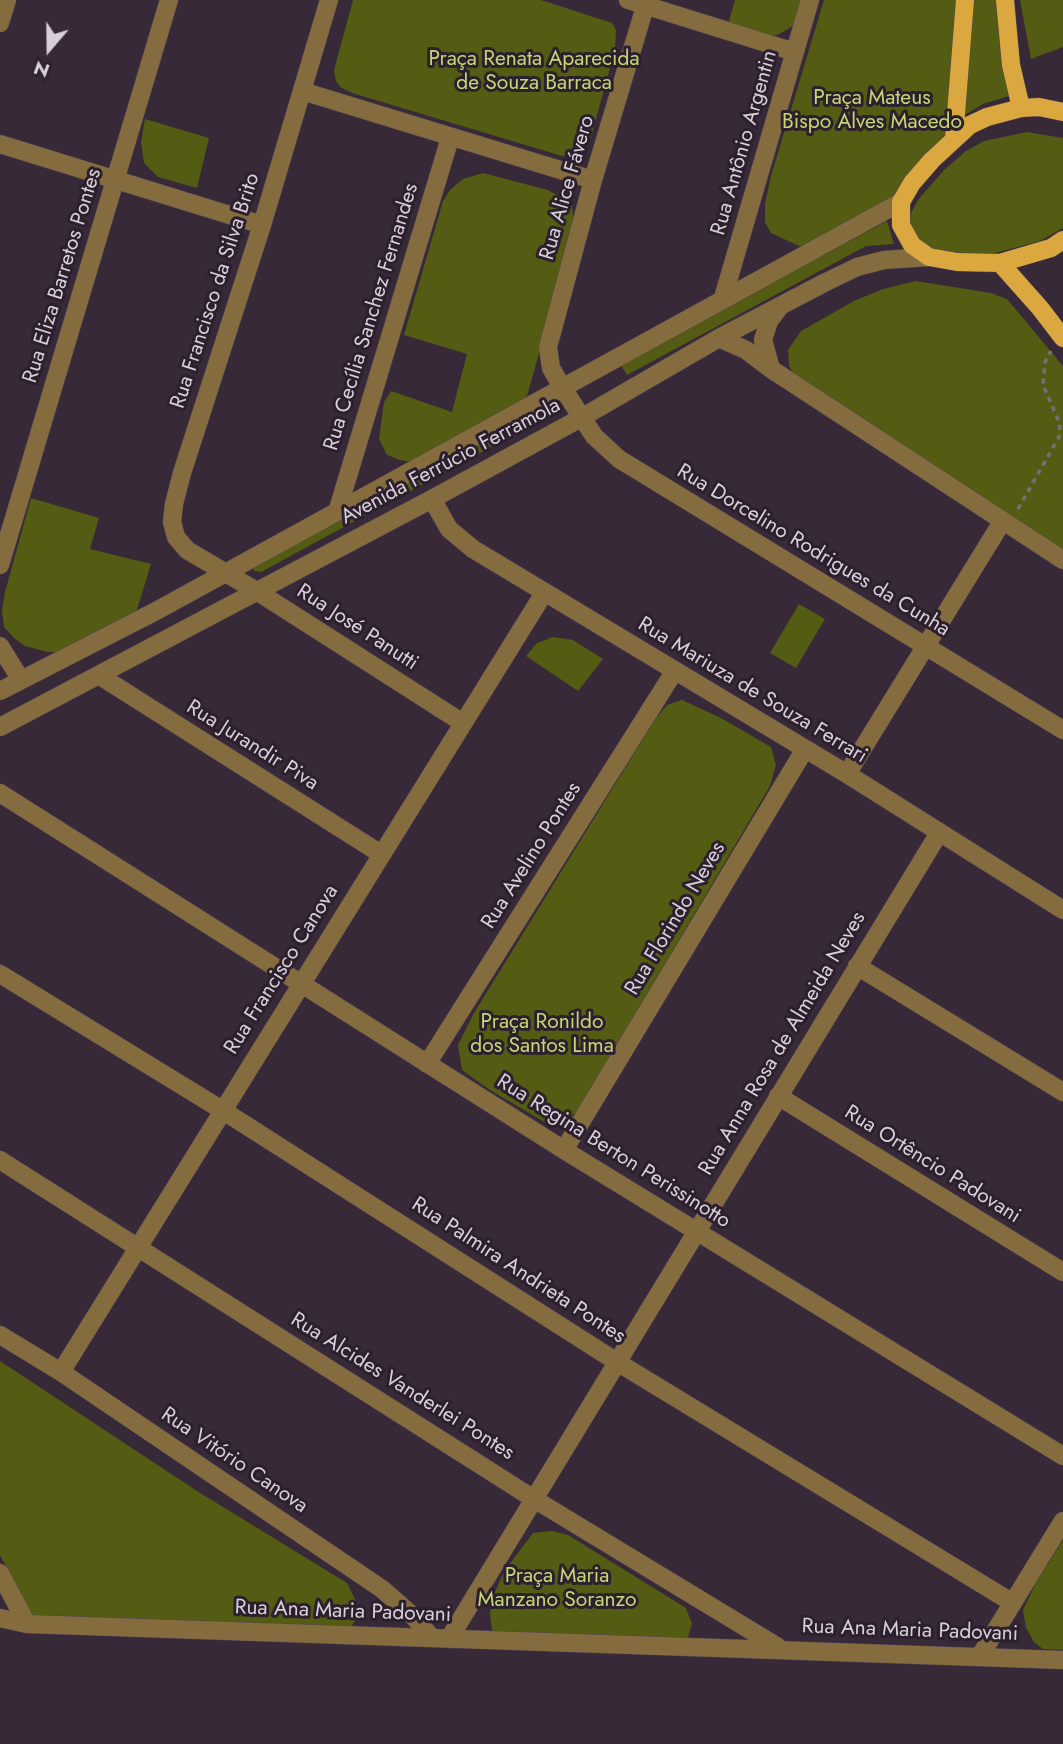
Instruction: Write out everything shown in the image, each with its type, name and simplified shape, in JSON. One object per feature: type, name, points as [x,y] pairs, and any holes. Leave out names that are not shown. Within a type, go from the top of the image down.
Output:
[{"type":"main road","points":[[954,139],[965,0]]},
{"type":"main road","points":[[1005,0],[1011,65],[1021,108]]},
{"type":"main road","points":[[1063,112],[1039,107],[1021,108],[987,117],[970,125],[912,183],[901,202],[901,225],[912,245],[929,257],[957,262],[1000,263],[1051,248],[1063,240]]},
{"type":"main road","points":[[1000,263],[1061,336]]},
{"type":"street","points":[[0,23],[6,0]]},
{"type":"street","name":"Rua Eliza Barretos Pontes","points":[[0,565],[169,0]]},
{"type":"street","name":"Rua Francisco da Silva Brito","points":[[225,573],[187,550],[176,537],[172,522],[174,504],[329,0]]},
{"type":"street","name":"Rua Antônio Argentin","points":[[723,298],[810,0]]},
{"type":"street","points":[[640,2],[795,52]]},
{"type":"street","name":"Rua Alice Fávero","points":[[562,387],[551,368],[548,347],[640,2]]},
{"type":"street","points":[[302,91],[593,180]]},
{"type":"street","name":"Rua Cecília Sanchez Fernandes","points":[[338,509],[450,138]]},
{"type":"street","points":[[0,144],[262,225]]},
{"type":"street","name":"Avenida Ferrúcio Ferramola","points":[[0,691],[78,653],[901,202]]},
{"type":"street","name":"Avenida Ferrúcio Ferramola","points":[[0,727],[432,499],[581,418],[719,338],[857,267],[884,260],[929,257]]},
{"type":"street","points":[[771,369],[763,340],[769,321],[778,309]]},
{"type":"street","points":[[719,338],[746,350],[1063,560]]},
{"type":"street","name":"Rua Dorcelino Rodrigues da Cunha","points":[[562,387],[594,436],[619,459],[1063,730]]},
{"type":"street","name":"Rua Mariuza de Souza Ferrari","points":[[432,499],[449,529],[473,549],[674,672],[805,748],[1063,910]]},
{"type":"street","points":[[847,774],[1006,524]]},
{"type":"street","name":"Rua José Panutti","points":[[225,573],[463,723]]},
{"type":"street","name":"Rua Francisco Canova","points":[[61,1371],[544,593]]},
{"type":"street","points":[[0,646],[21,680]]},
{"type":"street","name":"Rua Avelino Pontes","points":[[427,1064],[674,672]]},
{"type":"street","name":"Rua Jurandir Piva","points":[[100,676],[381,854]]},
{"type":"street","name":"Rua Florindo Neves","points":[[564,1150],[805,748]]},
{"type":"street","name":"Rua Regina Berton Perissinotto","points":[[0,793],[564,1150],[1063,1456]]},
{"type":"street","name":"Rua Anna Rosa de Almeida Neves","points":[[440,1638],[534,1499],[939,833]]},
{"type":"street","points":[[857,966],[1063,1092]]},
{"type":"street","name":"Rua Palmira Andrieta Pontes","points":[[0,974],[222,1110],[617,1362],[1013,1603]]},
{"type":"street","name":"Rua Ortêncio Padovani","points":[[778,1096],[1063,1272]]},
{"type":"street","name":"Rua Alcides Vanderlei Pontes","points":[[0,1160],[534,1499],[781,1649]]},
{"type":"street","name":"Rua Vitório Canova","points":[[0,1335],[61,1371],[382,1589],[440,1638]]},
{"type":"street","points":[[980,1656],[1063,1521]]},
{"type":"street","points":[[0,1573],[27,1624]]},
{"type":"street","name":"Rua Ana Maria Padovani","points":[[0,1618],[27,1624],[1063,1660]]},
{"type":"path","points":[[1006,524],[1059,437],[1060,424],[1043,385],[1045,362],[1061,336]]},
{"type":"green space","name":"Praça Renata Aparecida de Souza Barraca","points":[[353,0],[541,0],[612,23],[616,30],[615,50],[591,137],[580,151],[562,156],[352,93],[340,87],[334,70]]},
{"type":"green space","points":[[735,0],[805,0],[793,26],[777,35],[763,38],[727,28]]},
{"type":"green space","name":"Praça Mateus Bispo Alves Macedo","points":[[824,0],[956,0],[949,131],[940,157],[901,192],[808,245],[799,246],[771,233],[765,222],[765,204]]},
{"type":"green space","points":[[971,0],[998,0],[999,33],[1009,96],[983,104],[963,116]]},
{"type":"green space","points":[[1020,0],[1063,0],[1063,47],[1031,59]]},
{"type":"green space","points":[[145,119],[209,138],[197,188],[158,177],[144,163],[141,142]]},
{"type":"green space","points":[[1027,132],[1063,138],[1063,228],[1040,241],[988,255],[967,256],[935,250],[917,239],[909,223],[911,213],[918,200],[944,170],[966,151],[984,141]]},
{"type":"green space","points":[[483,173],[548,190],[571,203],[575,224],[527,396],[513,411],[418,463],[400,460],[387,455],[379,439],[384,402],[391,391],[452,412],[467,354],[404,335],[443,201],[450,190],[463,179]]},
{"type":"green space","points":[[887,221],[894,244],[866,246],[627,375],[620,364]]},
{"type":"green space","points":[[916,281],[991,293],[1007,299],[1063,366],[1063,553],[797,380],[789,366],[788,350],[801,331],[854,301],[883,289]]},
{"type":"green space","points":[[533,410],[539,421],[261,572],[254,571],[252,565]]},
{"type":"green space","points":[[31,498],[99,518],[90,549],[151,564],[135,616],[70,653],[47,652],[25,646],[4,627],[2,610],[5,592]]},
{"type":"green space","points":[[799,604],[825,619],[796,668],[770,653]]},
{"type":"green space","points":[[553,637],[573,640],[603,659],[578,691],[526,656],[537,643]]},
{"type":"green space","name":"Praça Ronildo dos Santos Lima","points":[[682,700],[721,718],[771,747],[776,765],[770,786],[578,1111],[563,1122],[543,1121],[462,1070],[458,1045],[474,1013],[656,718],[667,705]]},
{"type":"green space","points":[[0,1361],[197,1491],[347,1583],[355,1599],[357,1617],[349,1631],[36,1624],[0,1555]]},
{"type":"green space","name":"Praça Maria Manzano Soranzo","points":[[552,1531],[568,1535],[686,1608],[692,1624],[688,1637],[675,1646],[502,1639],[492,1630],[492,1598],[505,1570],[533,1533]]},
{"type":"green space","points":[[1063,1540],[1063,1650],[1043,1649],[1034,1642],[1026,1628],[1023,1610],[1036,1583]]}]
